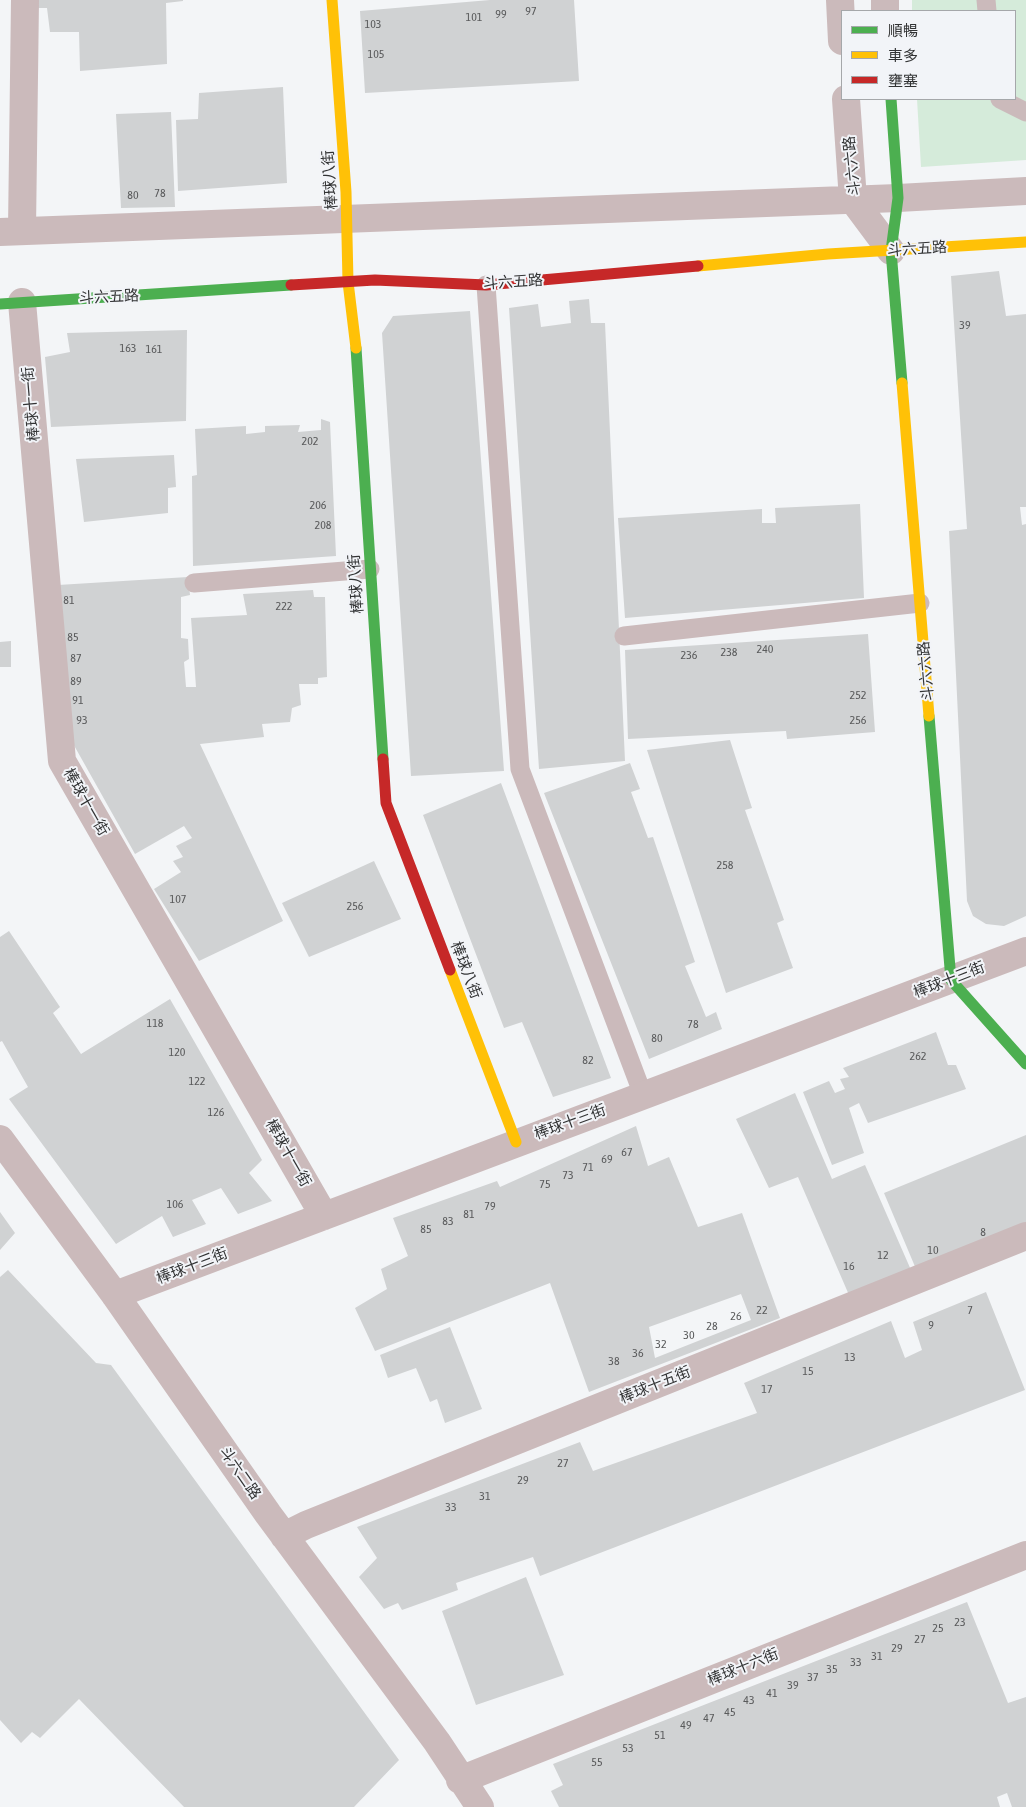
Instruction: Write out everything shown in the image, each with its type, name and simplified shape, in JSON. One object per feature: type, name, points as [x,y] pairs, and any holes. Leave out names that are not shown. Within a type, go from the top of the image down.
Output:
[{"type":"street","points":[[25,0],[11,231],[853,200],[1026,191]]},
{"type":"street","name":"棒球八街","points":[[332,0],[347,218],[348,282],[354,336],[386,803],[516,1142]]},
{"type":"street","points":[[840,0],[841,20]]},
{"type":"street","name":"斗六六路","points":[[846,100],[853,200],[891,251]]},
{"type":"street","name":"斗六六路","points":[[892,100],[898,198],[891,251],[951,980]]},
{"type":"street","name":"斗六五路","points":[[11,303],[375,280],[486,285],[891,251],[1026,242]]},
{"type":"street","name":"棒球十一街","points":[[11,303],[62,761],[324,1216]]},
{"type":"street","name":"棒球十三街","points":[[115,1295],[1026,951]]},
{"type":"street","points":[[951,980],[1026,1064]]},
{"type":"street","name":"斗六二路","points":[[4,1152],[115,1295],[284,1536],[437,1742],[460,1780],[480,1807]]},
{"type":"street","name":"棒球十五街","points":[[284,1536],[316,1521],[1026,1236]]},
{"type":"street","name":"棒球十六街","points":[[460,1780],[1026,1555]]},
{"type":"lane","points":[[1002,100],[1026,112]]},
{"type":"lane","points":[[486,285],[520,769],[643,1095]]},
{"type":"lane","points":[[194,583],[370,569]]},
{"type":"lane","points":[[624,636],[920,603]]},
{"type":"green space","points":[[912,0],[1026,0],[1026,160],[921,167],[917,100],[1016,100],[1016,10],[912,10]]},
{"type":"building","points":[[37,0],[183,1],[166,3],[167,64],[80,71],[79,32],[50,32],[47,8],[37,8]]},
{"type":"building","points":[[490,0],[574,0],[579,81],[365,93],[360,11]]},
{"type":"building","points":[[283,87],[287,183],[178,191],[176,120],[198,119],[199,93]]},
{"type":"building","points":[[171,112],[175,207],[121,208],[116,114]]},
{"type":"building","points":[[999,271],[1006,316],[1026,314],[1026,507],[1020,507],[1022,525],[1026,524],[1026,916],[1004,926],[986,924],[973,916],[967,901],[949,531],[967,529],[951,276]]},
{"type":"building","points":[[589,299],[591,323],[605,323],[625,761],[539,769],[509,308],[538,304],[541,327],[571,323],[569,301]]},
{"type":"building","points":[[470,311],[504,771],[411,776],[382,333],[393,316]]},
{"type":"building","points":[[187,330],[186,421],[51,427],[45,357],[70,352],[67,333]]},
{"type":"building","points":[[321,419],[330,422],[336,556],[193,566],[192,476],[197,475],[195,429],[246,426],[246,434],[265,432],[265,426],[300,425],[298,432],[321,430]]},
{"type":"building","points":[[174,455],[176,487],[168,488],[168,513],[84,522],[76,459]]},
{"type":"building","points":[[860,504],[864,598],[625,618],[618,518],[762,509],[762,523],[776,523],[775,508]]},
{"type":"building","points":[[188,577],[190,595],[181,597],[181,638],[188,639],[189,659],[184,662],[186,687],[196,687],[191,618],[247,615],[243,594],[313,590],[314,597],[325,597],[327,677],[318,678],[318,684],[299,684],[301,705],[292,708],[290,722],[262,724],[264,737],[200,744],[283,921],[199,961],[154,889],[181,872],[173,861],[183,857],[176,846],[192,838],[184,826],[135,854],[71,740],[58,585]]},
{"type":"building","points":[[868,634],[875,732],[787,739],[786,731],[628,739],[625,650]]},
{"type":"building","points":[[11,641],[11,667],[0,667],[0,642]]},
{"type":"building","points":[[730,740],[752,808],[745,810],[784,920],[777,923],[793,968],[726,993],[647,750]]},
{"type":"building","points":[[630,763],[640,789],[631,792],[648,838],[653,837],[695,962],[685,966],[706,1017],[716,1012],[722,1029],[649,1059],[544,793]]},
{"type":"building","points":[[501,783],[611,1078],[553,1097],[522,1022],[504,1028],[423,815]]},
{"type":"building","points":[[374,861],[401,919],[309,957],[282,903]]},
{"type":"building","points":[[9,931],[60,1007],[53,1013],[81,1054],[170,999],[262,1160],[249,1173],[272,1201],[238,1214],[221,1188],[192,1200],[206,1224],[173,1237],[162,1216],[116,1244],[9,1099],[28,1087],[2,1041],[0,1042],[0,937]]},
{"type":"building","points":[[936,1032],[948,1065],[956,1065],[966,1089],[868,1123],[859,1103],[849,1108],[864,1153],[832,1165],[803,1092],[829,1081],[835,1093],[845,1089],[840,1079],[849,1077],[843,1068]]},
{"type":"building","points":[[795,1093],[832,1179],[865,1165],[911,1270],[849,1295],[798,1177],[769,1188],[736,1119]]},
{"type":"building","points":[[636,1126],[648,1166],[669,1157],[698,1227],[742,1213],[780,1318],[589,1392],[550,1283],[375,1351],[355,1308],[387,1289],[381,1269],[408,1256],[393,1218],[497,1181],[500,1187]],"holes":[[[741,1294],[751,1320],[655,1358],[649,1327]]]},
{"type":"building","points":[[1026,1135],[1026,1227],[916,1269],[884,1193]]},
{"type":"building","points":[[0,1212],[15,1233],[0,1250]]},
{"type":"building","points":[[8,1270],[96,1363],[111,1365],[399,1760],[354,1807],[184,1807],[79,1699],[40,1738],[32,1732],[21,1743],[0,1720],[0,1277]]},
{"type":"building","points":[[986,1292],[1025,1390],[540,1576],[533,1557],[456,1583],[458,1590],[402,1610],[398,1603],[384,1609],[359,1577],[377,1558],[357,1527],[580,1442],[593,1471],[757,1413],[744,1383],[891,1321],[905,1358],[922,1350],[913,1322]]},
{"type":"building","points":[[450,1327],[482,1409],[445,1423],[437,1399],[430,1402],[416,1368],[388,1378],[380,1355]]},
{"type":"building","points":[[526,1577],[564,1675],[476,1705],[442,1611]]},
{"type":"building","points":[[967,1602],[1008,1703],[1026,1697],[1026,1807],[1012,1807],[1007,1793],[997,1797],[1000,1807],[559,1807],[551,1791],[563,1785],[553,1764]]},
{"type":"traffic: fast","points":[[891,100],[898,198],[891,251],[902,383]]},
{"type":"traffic: fast","points":[[0,304],[291,285]]},
{"type":"traffic: fast","points":[[356,348],[383,759]]},
{"type":"traffic: fast","points":[[929,716],[951,980],[1026,1064]]},
{"type":"traffic: slow","points":[[332,0],[346,192],[348,282],[356,348]]},
{"type":"traffic: slow","points":[[698,266],[828,254],[1026,242]]},
{"type":"traffic: slow","points":[[902,383],[929,716]]},
{"type":"traffic: slow","points":[[450,970],[516,1142]]},
{"type":"traffic: jam","points":[[291,285],[375,280],[486,285],[698,266]]},
{"type":"traffic: jam","points":[[383,759],[386,803],[450,970]]}]
